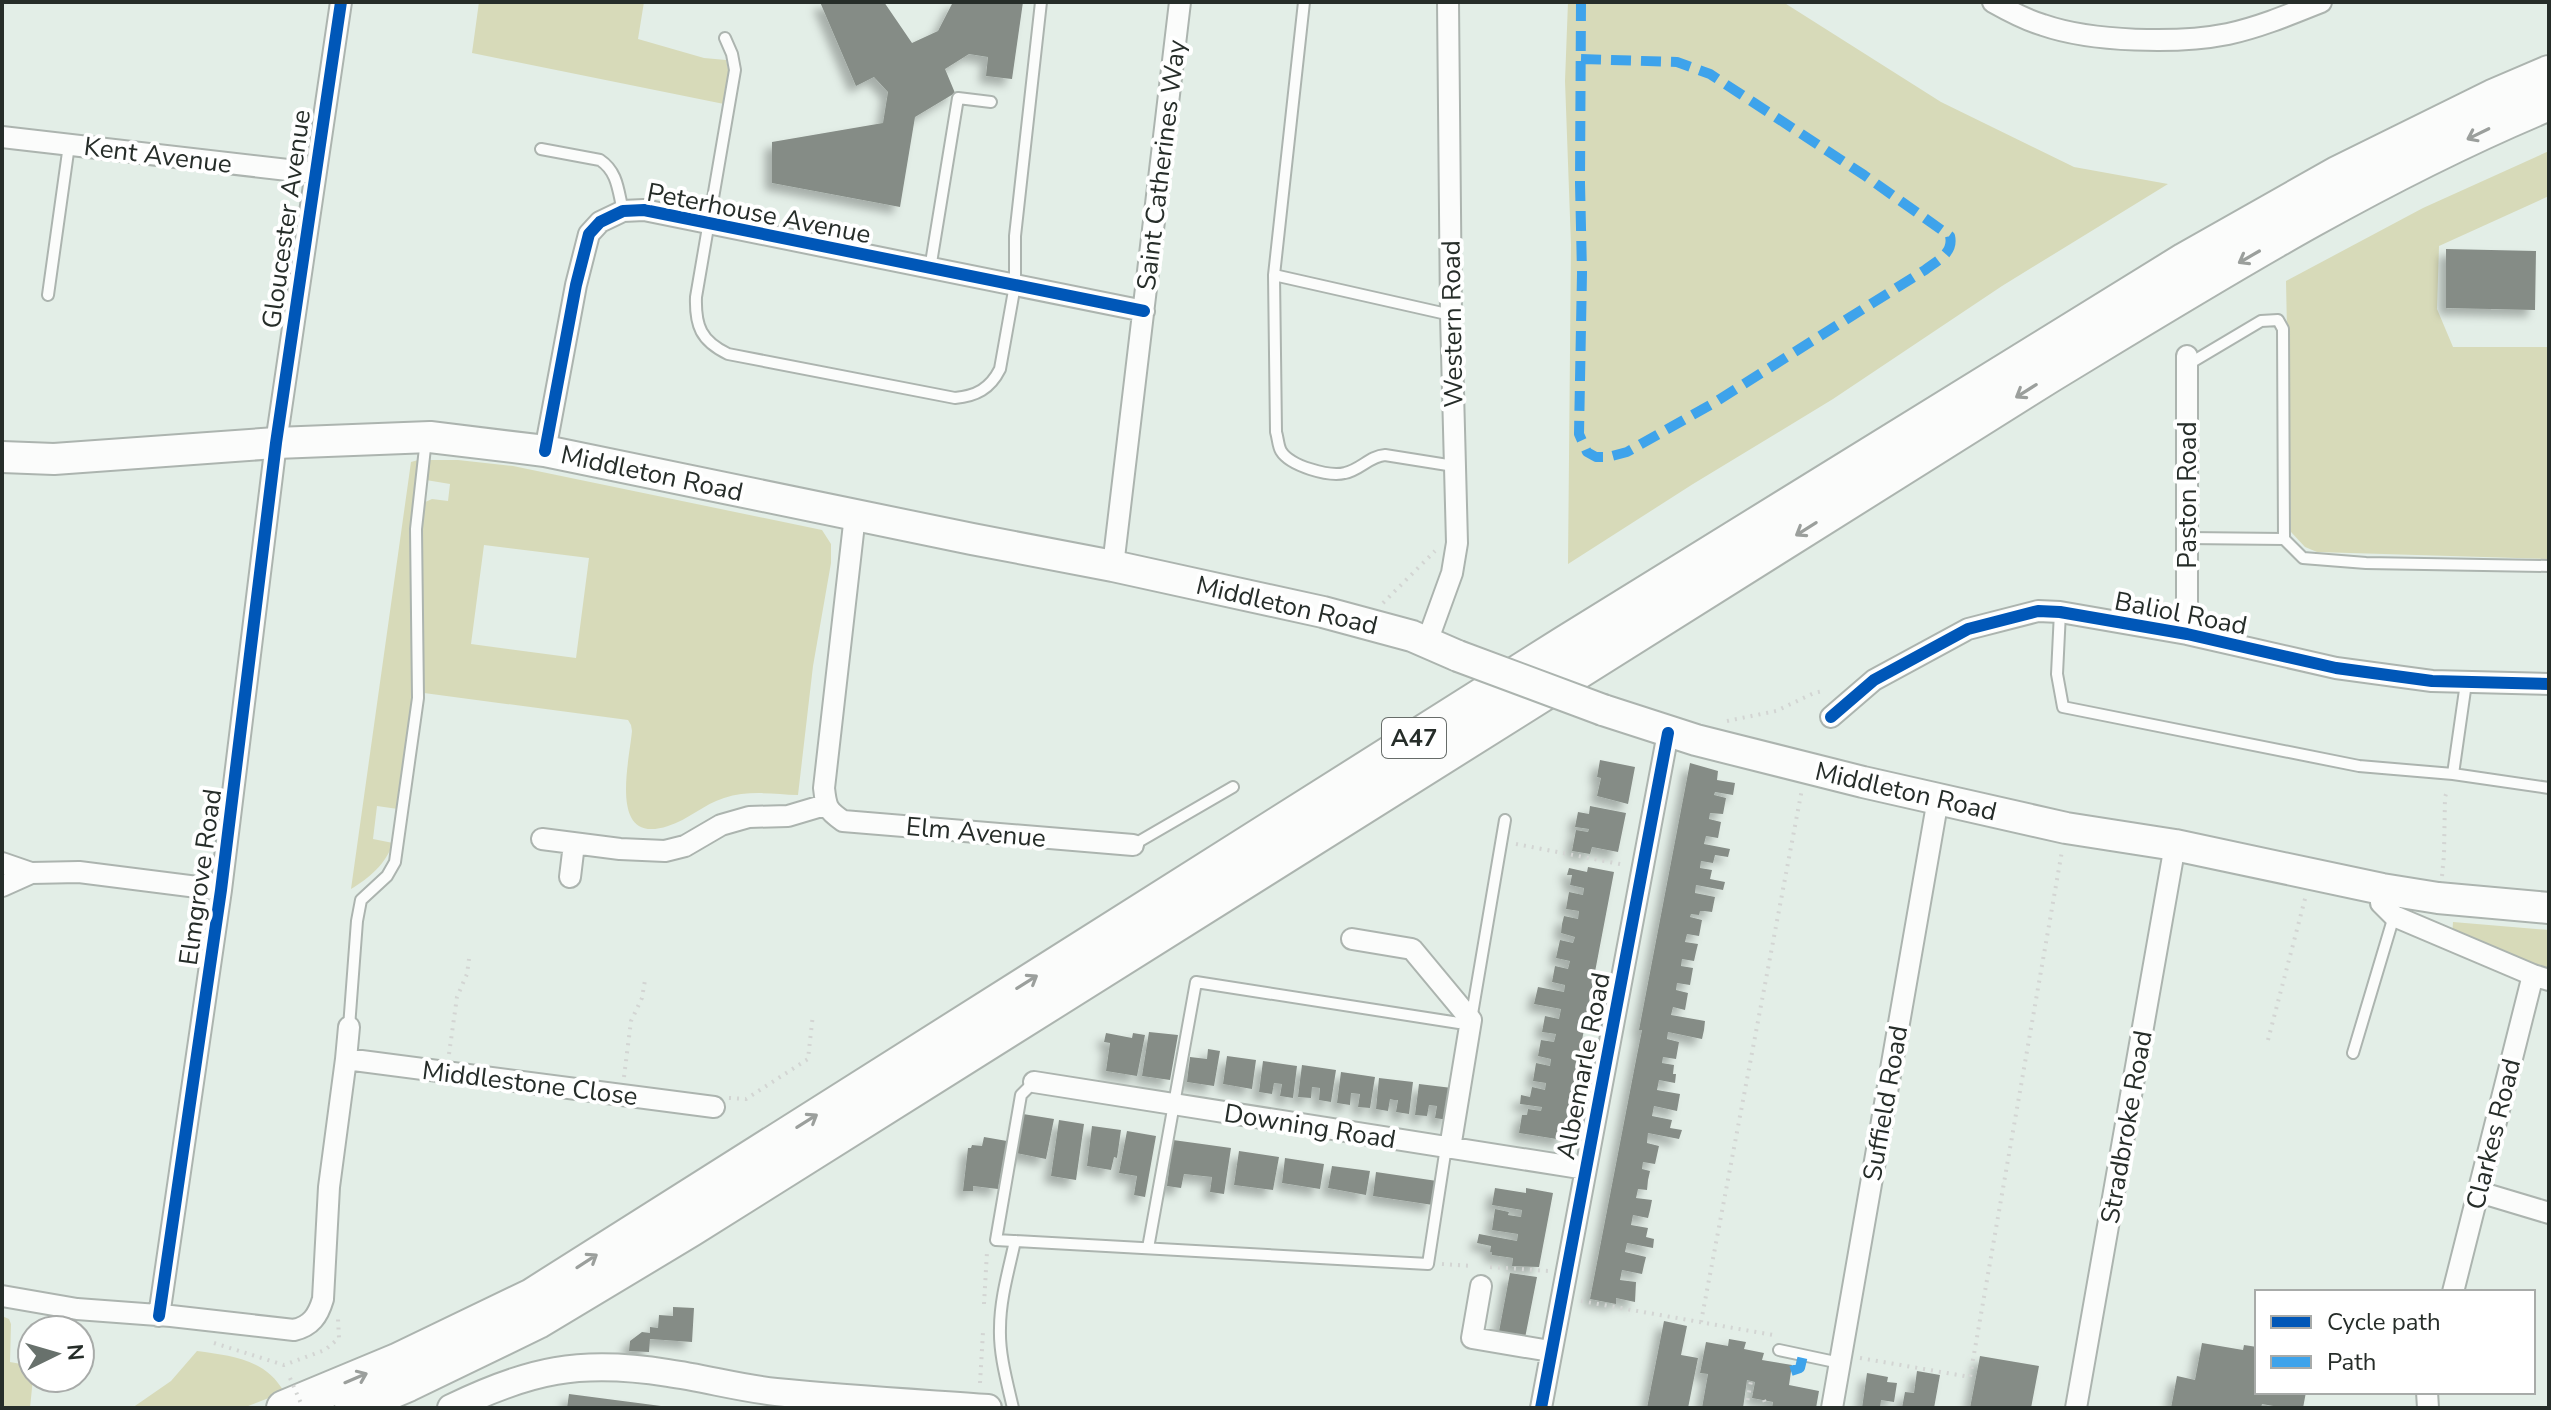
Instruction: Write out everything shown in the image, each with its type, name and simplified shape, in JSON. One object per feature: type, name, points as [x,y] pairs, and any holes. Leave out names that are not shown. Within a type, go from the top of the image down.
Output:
[{"type":"highway","name":"A47","points":[[287,1393],[397,1361],[532,1296],[1552,651],[2185,260],[2337,174],[2493,97],[2549,73]]},
{"type":"highway","name":"A47","points":[[352,1408],[538,1321],[678,1237],[2195,287],[2409,168],[2549,103]]},
{"type":"main road","name":"Middleton Road","points":[[2,457],[54,459],[276,443],[426,437],[545,451],[1113,566],[1323,612],[1427,642],[1668,733],[2066,828],[2175,845],[2311,874],[2388,903],[2438,898],[2549,908]]},
{"type":"street","name":"Gloucester Avenue","points":[[276,443],[341,2]]},
{"type":"street","name":"Saint Catherines Way","points":[[1113,566],[1180,2]]},
{"type":"street","name":"Western Road","points":[[1427,642],[1452,573],[1457,543],[1448,2]]},
{"type":"street","points":[[2003,5],[2044,26],[2076,33],[2114,38],[2173,39],[2225,35],[2321,2]]},
{"type":"street","name":"Kent Avenue","points":[[2,137],[314,173]]},
{"type":"street","name":"Peterhouse Avenue","points":[[545,451],[576,285],[589,234],[600,222],[623,211],[644,210],[1144,311]]},
{"type":"street","name":"Paston Road","points":[[2187,360],[2187,634]]},
{"type":"street","name":"Elmgrove Road","points":[[159,1316],[221,890],[276,443]]},
{"type":"street","points":[[542,839],[665,851],[685,846],[721,825],[749,817],[788,816],[825,805],[824,788],[855,515]]},
{"type":"street","name":"Baliol Road","points":[[1831,717],[1874,680],[1968,629],[2038,611],[2187,634],[2336,668],[2466,683],[2549,684]]},
{"type":"street","name":"Albemarle Road","points":[[1541,1408],[1668,733]]},
{"type":"street","name":"Suffield Road","points":[[1832,1408],[1938,799]]},
{"type":"street","name":"Elm Avenue","points":[[825,805],[843,821],[1133,845]]},
{"type":"street","points":[[570,877],[574,844]]},
{"type":"street","name":"Stradbroke Road","points":[[2076,1408],[2175,845]]},
{"type":"street","points":[[2,863],[31,873],[79,872],[221,890]]},
{"type":"street","points":[[2,886],[31,873]]},
{"type":"street","points":[[2388,903],[2541,978]]},
{"type":"street","points":[[1352,939],[1412,949],[1471,1020],[1448,1147]]},
{"type":"street","name":"Clarkes Road","points":[[2454,1290],[2541,978]]},
{"type":"street","points":[[2,1296],[77,1309],[294,1330],[310,1323],[320,1310],[323,1299],[329,1187],[349,1027]]},
{"type":"street","name":"Middlestone Close","points":[[346,1059],[714,1107]]},
{"type":"street","name":"Downing Road","points":[[1034,1082],[1586,1169]]},
{"type":"street","points":[[2479,1192],[2549,1213]]},
{"type":"street","points":[[1481,1286],[1472,1338],[1550,1351]]},
{"type":"street","points":[[451,1408],[511,1381],[570,1367],[605,1366],[665,1372],[772,1400],[988,1408]]},
{"type":"lane","points":[[725,38],[735,70],[696,297],[695,319],[702,333],[713,347],[728,354],[955,398],[971,396],[985,389],[1000,369],[1015,285],[1015,236],[1041,2]]},
{"type":"lane","points":[[1304,2],[1274,275],[1276,432],[1280,450],[1289,460],[1302,467],[1341,474],[1379,455],[1454,466]]},
{"type":"lane","points":[[930,269],[958,98],[991,102]]},
{"type":"lane","points":[[48,295],[69,145]]},
{"type":"lane","name":"Peterhouse Avenue","points":[[541,149],[600,160],[608,166],[614,173],[623,211]]},
{"type":"lane","points":[[1274,275],[1451,315]]},
{"type":"lane","points":[[2187,360],[2261,321],[2278,320],[2283,329],[2284,539]]},
{"type":"lane","points":[[349,1027],[361,900],[387,876],[395,862],[418,698],[416,529],[426,437]]},
{"type":"lane","points":[[2187,538],[2284,539],[2303,558],[2366,563],[2549,566]]},
{"type":"lane","points":[[2060,612],[2057,674],[2063,707],[2359,766],[2453,774],[2549,788]]},
{"type":"lane","points":[[2453,774],[2466,683]]},
{"type":"lane","points":[[1133,845],[1233,787]]},
{"type":"lane","points":[[1148,1248],[1196,982],[1459,1023],[1471,1020],[1505,820]]},
{"type":"lane","points":[[2353,1053],[2388,903]]},
{"type":"lane","points":[[1034,1082],[1021,1095],[996,1240],[1428,1264],[1448,1147]]},
{"type":"lane","points":[[1013,1408],[1002,1357],[1000,1327],[1005,1284],[1015,1241]]},
{"type":"lane","points":[[1779,1350],[1841,1359]]},
{"type":"path","points":[[1383,603],[1441,544]]},
{"type":"path","points":[[1723,722],[1776,711],[1823,691]]},
{"type":"path","points":[[1701,1322],[1807,767]]},
{"type":"path","points":[[2438,898],[2444,855],[2445,797],[2453,774]]},
{"type":"path","points":[[1841,1359],[1970,1377],[2066,828]]},
{"type":"path","points":[[1502,841],[1643,868]]},
{"type":"path","points":[[2268,1040],[2311,874]]},
{"type":"path","points":[[447,1072],[457,997],[467,974],[469,959]]},
{"type":"path","points":[[622,1095],[631,1021],[642,998],[645,980]]},
{"type":"path","points":[[714,1107],[726,1097],[746,1099],[808,1059],[813,1014]]},
{"type":"path","points":[[1428,1264],[1545,1270],[1565,1275]]},
{"type":"path","points":[[1561,1297],[1780,1336]]},
{"type":"path","points":[[203,1341],[230,1346],[284,1365],[287,1393],[303,1408]]},
{"type":"path","points":[[1746,1408],[1751,1381]]},
{"type":"path","points":[[1764,1400],[1767,1408]]},
{"type":"green space","points":[[479,2],[644,2],[638,39],[704,58],[726,60],[729,73],[724,104],[472,53]]},
{"type":"green space","points":[[1568,2],[1783,2],[1941,102],[2074,167],[2168,184],[2002,286],[1833,399],[1568,564],[1571,245],[1565,81]]},
{"type":"green space","points":[[2549,151],[2549,196],[2439,246],[2437,309],[2453,347],[2549,347],[2549,559],[2317,552],[2305,547],[2291,532],[2286,281],[2423,208]]},
{"type":"green space","points":[[418,460],[411,566],[414,692],[398,809],[377,806],[373,839],[393,843],[376,870],[351,889],[411,462]]},
{"type":"green space","points":[[428,460],[513,466],[822,530],[831,544],[831,563],[813,666],[798,795],[761,793],[724,798],[668,826],[649,829],[637,824],[629,813],[626,798],[632,731],[628,720],[424,693],[423,503],[432,499],[448,501],[450,484],[426,480]],"holes":[[[484,545],[589,558],[576,658],[471,644]]]},
{"type":"green space","points":[[2453,922],[2549,930],[2549,973],[2452,937]]},
{"type":"green space","points":[[2,1316],[9,1319],[11,1324],[10,1362],[16,1363],[16,1394],[31,1394],[30,1408],[2,1408]]},
{"type":"green space","points":[[197,1351],[235,1357],[258,1366],[277,1381],[284,1392],[243,1408],[132,1408],[171,1381]]},
{"type":"building","points":[[820,2],[884,2],[912,43],[938,31],[953,2],[1023,2],[1012,79],[986,76],[988,57],[969,54],[945,69],[955,93],[915,117],[900,207],[772,183],[772,142],[883,123],[888,92],[874,77],[856,86]]},
{"type":"building","points":[[2446,249],[2536,251],[2535,310],[2446,308]]},
{"type":"building","points":[[1600,760],[1635,767],[1628,804],[1597,796],[1601,778],[1597,777]]},
{"type":"building","points":[[1690,763],[1718,771],[1717,780],[1735,783],[1733,795],[1715,792],[1714,795],[1726,798],[1723,814],[1710,813],[1709,819],[1721,822],[1718,838],[1706,836],[1704,844],[1730,849],[1728,857],[1715,855],[1713,863],[1701,861],[1700,868],[1712,870],[1710,879],[1725,882],[1723,890],[1696,885],[1695,893],[1715,897],[1712,912],[1691,914],[1690,917],[1702,920],[1699,936],[1687,934],[1685,942],[1698,944],[1694,961],[1682,959],[1681,966],[1693,968],[1690,985],[1677,983],[1676,990],[1688,993],[1685,1010],[1673,1007],[1671,1015],[1705,1021],[1704,1030],[1702,1039],[1668,1032],[1667,1039],[1679,1042],[1676,1059],[1663,1057],[1662,1063],[1674,1065],[1675,1083],[1659,1080],[1657,1090],[1680,1094],[1677,1111],[1654,1106],[1652,1116],[1672,1120],[1670,1128],[1682,1130],[1679,1139],[1648,1133],[1647,1143],[1659,1146],[1655,1164],[1643,1162],[1642,1169],[1650,1171],[1647,1190],[1638,1189],[1636,1198],[1652,1200],[1648,1218],[1633,1215],[1631,1225],[1648,1228],[1646,1237],[1654,1239],[1653,1248],[1627,1243],[1625,1252],[1646,1257],[1642,1274],[1622,1270],[1620,1280],[1636,1282],[1635,1302],[1616,1298],[1616,1304],[1590,1299]]},
{"type":"building","points":[[1590,806],[1626,813],[1618,852],[1592,847],[1590,854],[1572,851],[1576,830],[1588,832],[1589,829],[1575,827],[1578,812],[1589,814]]},
{"type":"building","points":[[1588,867],[1614,872],[1563,1140],[1519,1133],[1522,1115],[1527,1115],[1528,1109],[1541,1111],[1542,1107],[1520,1104],[1521,1095],[1530,1097],[1532,1087],[1545,1090],[1546,1083],[1533,1081],[1536,1063],[1550,1066],[1551,1059],[1538,1056],[1541,1040],[1554,1042],[1556,1034],[1542,1032],[1545,1016],[1559,1019],[1561,1009],[1534,1004],[1538,987],[1564,992],[1565,985],[1552,982],[1555,966],[1568,969],[1570,961],[1556,958],[1560,940],[1573,943],[1575,937],[1561,933],[1562,924],[1564,916],[1578,919],[1579,911],[1566,909],[1569,892],[1583,895],[1584,888],[1570,885],[1572,875],[1567,875],[1569,868],[1587,872]]},
{"type":"building","points":[[1149,1032],[1178,1035],[1170,1080],[1142,1076]]},
{"type":"building","points":[[1106,1033],[1132,1038],[1133,1033],[1145,1035],[1137,1076],[1106,1071],[1110,1043],[1104,1042]]},
{"type":"building","points":[[1208,1049],[1220,1051],[1214,1086],[1187,1082],[1190,1057],[1207,1059]]},
{"type":"building","points":[[1227,1056],[1256,1060],[1252,1089],[1223,1084]]},
{"type":"building","points":[[1263,1061],[1297,1066],[1293,1098],[1280,1096],[1282,1084],[1274,1083],[1272,1094],[1259,1092]]},
{"type":"building","points":[[1302,1065],[1336,1070],[1331,1102],[1319,1100],[1320,1088],[1312,1087],[1311,1098],[1298,1097]]},
{"type":"building","points":[[1341,1072],[1375,1077],[1370,1108],[1358,1107],[1360,1094],[1351,1093],[1350,1105],[1337,1103]]},
{"type":"building","points":[[1379,1078],[1413,1082],[1409,1114],[1396,1112],[1398,1100],[1390,1099],[1388,1111],[1376,1109]]},
{"type":"building","points":[[1419,1084],[1452,1088],[1448,1120],[1435,1118],[1437,1106],[1429,1105],[1427,1116],[1415,1115]]},
{"type":"building","points":[[1023,1114],[1054,1119],[1046,1159],[1016,1153]]},
{"type":"building","points":[[1059,1120],[1084,1124],[1076,1180],[1051,1176]]},
{"type":"building","points":[[1092,1126],[1121,1130],[1117,1158],[1114,1157],[1111,1170],[1087,1166]]},
{"type":"building","points":[[1127,1131],[1156,1136],[1145,1197],[1134,1195],[1137,1176],[1119,1173]]},
{"type":"building","points":[[984,1137],[1007,1141],[998,1189],[973,1186],[973,1191],[963,1191],[968,1148],[972,1145],[982,1146]]},
{"type":"building","points":[[1173,1140],[1231,1148],[1224,1194],[1210,1192],[1212,1177],[1184,1174],[1181,1188],[1167,1186]]},
{"type":"building","points":[[1239,1151],[1279,1157],[1273,1190],[1234,1185]]},
{"type":"building","points":[[1285,1158],[1324,1164],[1320,1189],[1282,1183]]},
{"type":"building","points":[[1332,1166],[1370,1171],[1366,1195],[1328,1188]]},
{"type":"building","points":[[1376,1172],[1437,1181],[1433,1205],[1373,1196]]},
{"type":"building","points":[[1495,1188],[1526,1193],[1526,1188],[1553,1193],[1539,1267],[1512,1266],[1513,1258],[1492,1255],[1491,1246],[1477,1243],[1479,1234],[1517,1241],[1518,1234],[1492,1230],[1495,1209],[1521,1217],[1522,1210],[1492,1205]]},
{"type":"building","points":[[1510,1273],[1537,1277],[1524,1343],[1498,1337]]},
{"type":"building","points":[[673,1307],[694,1308],[692,1342],[650,1339],[649,1352],[629,1351],[630,1341],[642,1332],[650,1333],[650,1327],[658,1328],[659,1315],[673,1316]]},
{"type":"building","points":[[1664,1321],[1687,1326],[1681,1355],[1698,1358],[1688,1408],[1647,1408]]},
{"type":"building","points":[[1729,1339],[1746,1342],[1744,1349],[1764,1353],[1762,1360],[1792,1365],[1789,1385],[1819,1391],[1816,1408],[1772,1408],[1773,1402],[1752,1398],[1755,1382],[1747,1380],[1743,1408],[1702,1408],[1708,1374],[1700,1373],[1706,1342],[1728,1346]]},
{"type":"building","points":[[2202,1343],[2243,1350],[2244,1345],[2255,1347],[2255,1394],[2306,1394],[2303,1408],[2262,1404],[2261,1408],[2171,1408],[2177,1376],[2195,1380]]},
{"type":"building","points":[[1980,1356],[2039,1366],[2031,1408],[1970,1408]]},
{"type":"building","points":[[1917,1371],[1940,1375],[1934,1408],[1902,1408],[1905,1392],[1914,1393]]},
{"type":"building","points":[[1867,1373],[1888,1377],[1887,1382],[1897,1383],[1894,1402],[1881,1400],[1880,1408],[1862,1408]]},
{"type":"building","points":[[569,1394],[661,1406],[567,1408]]},
{"type":"marked path","points":[[1581,2],[1579,434],[1587,452],[1596,457],[1608,457],[1627,452],[1712,404],[1925,270],[1950,247],[1950,236],[1864,175],[1710,74],[1677,62],[1581,59]]},
{"type":"marked path","points":[[1791,1371],[1800,1368],[1803,1355]]},
{"type":"cycle path","points":[[159,1316],[221,890],[276,443],[341,2]]},
{"type":"cycle path","points":[[545,451],[576,285],[589,234],[600,222],[623,211],[644,210],[1144,311]]},
{"type":"cycle path","points":[[1831,717],[1874,680],[1968,629],[2038,611],[2187,634],[2336,668],[2432,681],[2549,684]]},
{"type":"cycle path","points":[[1541,1408],[1668,733]]}]
